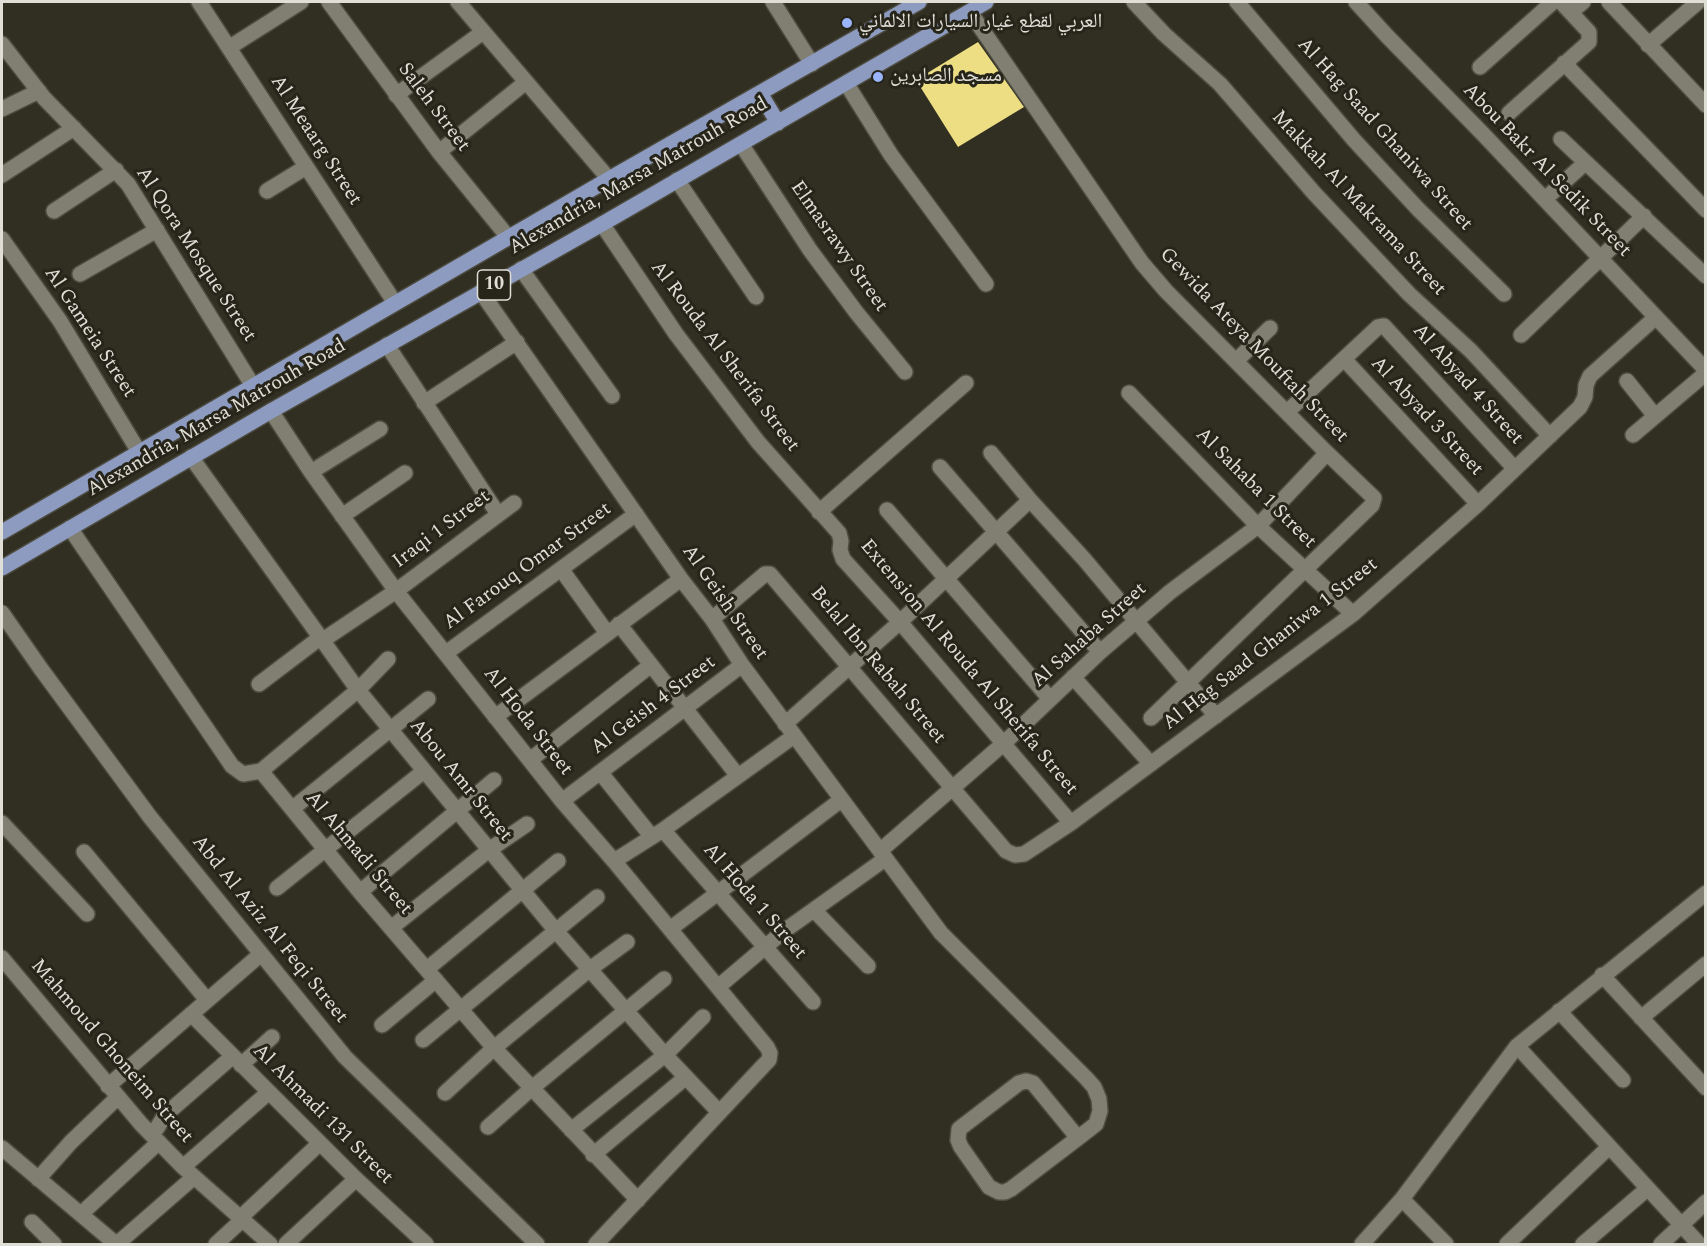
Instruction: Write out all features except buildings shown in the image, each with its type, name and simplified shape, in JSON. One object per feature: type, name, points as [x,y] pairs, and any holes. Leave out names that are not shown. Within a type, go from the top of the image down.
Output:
[{"type":"main road","name":"Alexandria, Marsa Matrouh Road","points":[[2,532],[609,178],[919,2]]},
{"type":"main road","name":"Alexandria, Marsa Matrouh Road","points":[[2,568],[191,457],[602,224],[986,2]]},
{"type":"main road","points":[[760,93],[778,123]]},
{"type":"street","name":"Al Meaarg Street","points":[[200,2],[395,303]]},
{"type":"street","points":[[230,47],[301,2]]},
{"type":"street","name":"Saleh Street","points":[[329,2],[439,152],[508,237]]},
{"type":"street","points":[[458,2],[609,178]]},
{"type":"street","points":[[773,2],[812,64]]},
{"type":"street","name":"Makkah Al Makrama Street","points":[[1134,2],[1164,34],[1220,84],[1330,210],[1409,294],[1471,351],[1550,436]]},
{"type":"street","name":"Al Hag Saad Ghaniwa Street","points":[[1237,2],[1354,140],[1418,209],[1504,294]]},
{"type":"street","points":[[1480,67],[1553,2]]},
{"type":"street","points":[[1509,112],[1588,42],[1590,37],[1588,32],[1566,7],[1583,2]]},
{"type":"street","points":[[1609,2],[1706,105]]},
{"type":"street","points":[[1648,45],[1698,2]]},
{"type":"street","name":"Abou Bakr Al Sedik Street","points":[[1366,5],[1705,371]]},
{"type":"street","name":"Gewida Ateya Mouftah Street","points":[[970,12],[1142,263],[1166,291],[1327,453],[1372,494],[1374,498],[1372,506],[1304,569]]},
{"type":"street","points":[[396,95],[483,32]]},
{"type":"street","name":"Al Qora Mosque Street","points":[[2,44],[39,91],[128,184],[253,386]]},
{"type":"street","points":[[1564,63],[1706,210]]},
{"type":"street","points":[[439,152],[526,82]]},
{"type":"street","points":[[846,83],[891,155],[986,284]]},
{"type":"street","points":[[2,109],[39,91]]},
{"type":"street","points":[[2,175],[74,128]]},
{"type":"street","points":[[1561,139],[1706,276]]},
{"type":"street","name":"Elmasrawy Street","points":[[741,144],[810,250],[905,372]]},
{"type":"street","points":[[1545,199],[1585,163]]},
{"type":"street","points":[[267,191],[306,167]]},
{"type":"street","points":[[54,211],[116,170]]},
{"type":"street","points":[[677,180],[756,297]]},
{"type":"street","points":[[1521,334],[1644,216]]},
{"type":"street","name":"Al Rouda Al Sherifa Street","points":[[602,224],[676,334],[758,442],[819,512]]},
{"type":"street","points":[[80,274],[157,230]]},
{"type":"street","name":"Al Gameia Street","points":[[2,239],[60,321],[140,452]]},
{"type":"street","points":[[521,270],[612,396]]},
{"type":"street","name":"Al Geish Street","points":[[481,292],[681,579],[712,619],[741,665],[941,933],[1094,1087],[1099,1099],[1100,1112],[1096,1124],[1078,1138],[1011,1189],[999,1192],[989,1187],[961,1147],[959,1129],[1019,1083],[1026,1081],[1033,1083],[1078,1138]]},
{"type":"street","name":"Al Hag Saad Ghaniwa 1 Street","points":[[999,843],[1006,851],[1015,855],[1024,854],[1151,764],[1353,614],[1478,504],[1580,407],[1590,376],[1656,317]]},
{"type":"street","name":"Al Abyad 4 Street","points":[[1344,359],[1381,325],[1515,470]]},
{"type":"street","points":[[1236,361],[1270,328]]},
{"type":"street","points":[[424,403],[517,342]]},
{"type":"street","points":[[387,345],[498,514]]},
{"type":"street","points":[[1287,412],[1344,359]]},
{"type":"street","name":"Al Abyad 3 Street","points":[[1344,359],[1478,504]]},
{"type":"street","points":[[1633,435],[1705,371]]},
{"type":"street","points":[[1627,381],[1655,416]]},
{"type":"street","points":[[819,512],[966,383]]},
{"type":"street","name":"Al Sahaba 1 Street","points":[[1129,393],[1258,526],[1353,614]]},
{"type":"street","name":"Al Hoda Street","points":[[271,411],[310,472],[396,591],[562,801],[767,1047],[770,1053],[769,1060],[719,1112]]},
{"type":"street","points":[[310,472],[380,429]]},
{"type":"street","points":[[991,453],[1216,716]]},
{"type":"street","name":"Al Sahaba Street","points":[[718,987],[765,947],[883,855],[1100,652],[1258,526],[1327,453]]},
{"type":"street","name":"Abou Amr Street","points":[[191,457],[358,690],[556,931],[665,1055],[719,1112]]},
{"type":"street","points":[[940,466],[1100,652]]},
{"type":"street","points":[[342,516],[405,473]]},
{"type":"street","points":[[614,861],[738,776],[789,730],[850,667],[1030,500]]},
{"type":"street","name":"Iraqi 1 Street","points":[[259,684],[322,638],[396,591],[514,503]]},
{"type":"street","points":[[887,510],[1050,699]]},
{"type":"street","name":"Extension Al Rouda Al Sherifa Street","points":[[819,512],[841,537],[840,550],[843,559],[900,622],[1071,822]]},
{"type":"street","name":"Al Farouq Omar Street","points":[[446,653],[636,514]]},
{"type":"street","points":[[70,528],[232,766],[243,774],[261,771],[358,690],[388,659]]},
{"type":"street","points":[[561,569],[613,629],[651,665],[738,776]]},
{"type":"street","points":[[1151,718],[1304,569]]},
{"type":"street","name":"Belal Ibn Rabah Street","points":[[712,619],[765,574],[770,574],[999,843]]},
{"type":"street","points":[[495,717],[681,579]]},
{"type":"street","name":"Abd Al Aziz Al Feqi Street","points":[[2,613],[150,817],[345,1057],[537,1245]]},
{"type":"street","points":[[530,760],[651,665]]},
{"type":"street","name":"Al Geish 4 Street","points":[[562,801],[741,665]]},
{"type":"street","points":[[1073,677],[1151,764]]},
{"type":"street","points":[[292,809],[428,699]]},
{"type":"street","name":"Al Ahmadi Street","points":[[261,771],[360,892],[494,1048],[638,1200]]},
{"type":"street","points":[[277,888],[424,771]]},
{"type":"street","name":"Al Hoda 1 Street","points":[[600,772],[717,892],[813,1002]]},
{"type":"street","points":[[360,892],[495,780]]},
{"type":"street","points":[[670,929],[841,800]]},
{"type":"street","points":[[2,823],[87,914]]},
{"type":"street","points":[[391,928],[489,850],[527,824]]},
{"type":"street","points":[[84,852],[207,1000]]},
{"type":"street","points":[[382,1025],[431,974],[522,890],[558,861]]},
{"type":"street","points":[[1362,1245],[1402,1199],[1517,1046],[1602,975],[1704,896]]},
{"type":"street","points":[[423,1040],[597,897]]},
{"type":"street","points":[[813,910],[868,966]]},
{"type":"street","points":[[445,1093],[494,1048],[590,969],[627,942]]},
{"type":"street","points":[[38,1179],[113,1091],[191,1014],[261,954]]},
{"type":"street","name":"Mahmoud Ghoneim Street","points":[[2,957],[154,1138],[188,1172],[270,1245]]},
{"type":"street","points":[[1641,1018],[1706,964]]},
{"type":"street","points":[[1602,975],[1706,1088]]},
{"type":"street","points":[[488,1127],[664,980]]},
{"type":"street","points":[[1558,1011],[1623,1080]]},
{"type":"street","name":"Al Ahmadi 131 Street","points":[[191,1014],[356,1179],[426,1245]]},
{"type":"street","points":[[571,1130],[665,1055],[703,1017]]},
{"type":"street","points":[[81,1215],[154,1138],[165,1115],[237,1060],[272,1037]]},
{"type":"street","points":[[1517,1046],[1699,1245]]},
{"type":"street","points":[[593,1155],[686,1077]]},
{"type":"street","points":[[2,1148],[116,1245],[269,1092]]},
{"type":"street","points":[[596,1245],[719,1112]]},
{"type":"street","points":[[216,1245],[320,1143]]},
{"type":"street","points":[[1507,1245],[1609,1147]]},
{"type":"street","points":[[286,1245],[356,1179]]},
{"type":"street","points":[[1583,1245],[1647,1189]]},
{"type":"street","points":[[1402,1199],[1445,1244]]},
{"type":"street","points":[[1661,1245],[1706,1202]]},
{"type":"street","points":[[32,1222],[54,1245]]},
{"type":"place","name":"العربي لقطع غيار السيارات الالماني","points":[[847,23]]},
{"type":"place","name":"مسجد الصابرين","points":[[878,77]]}]
